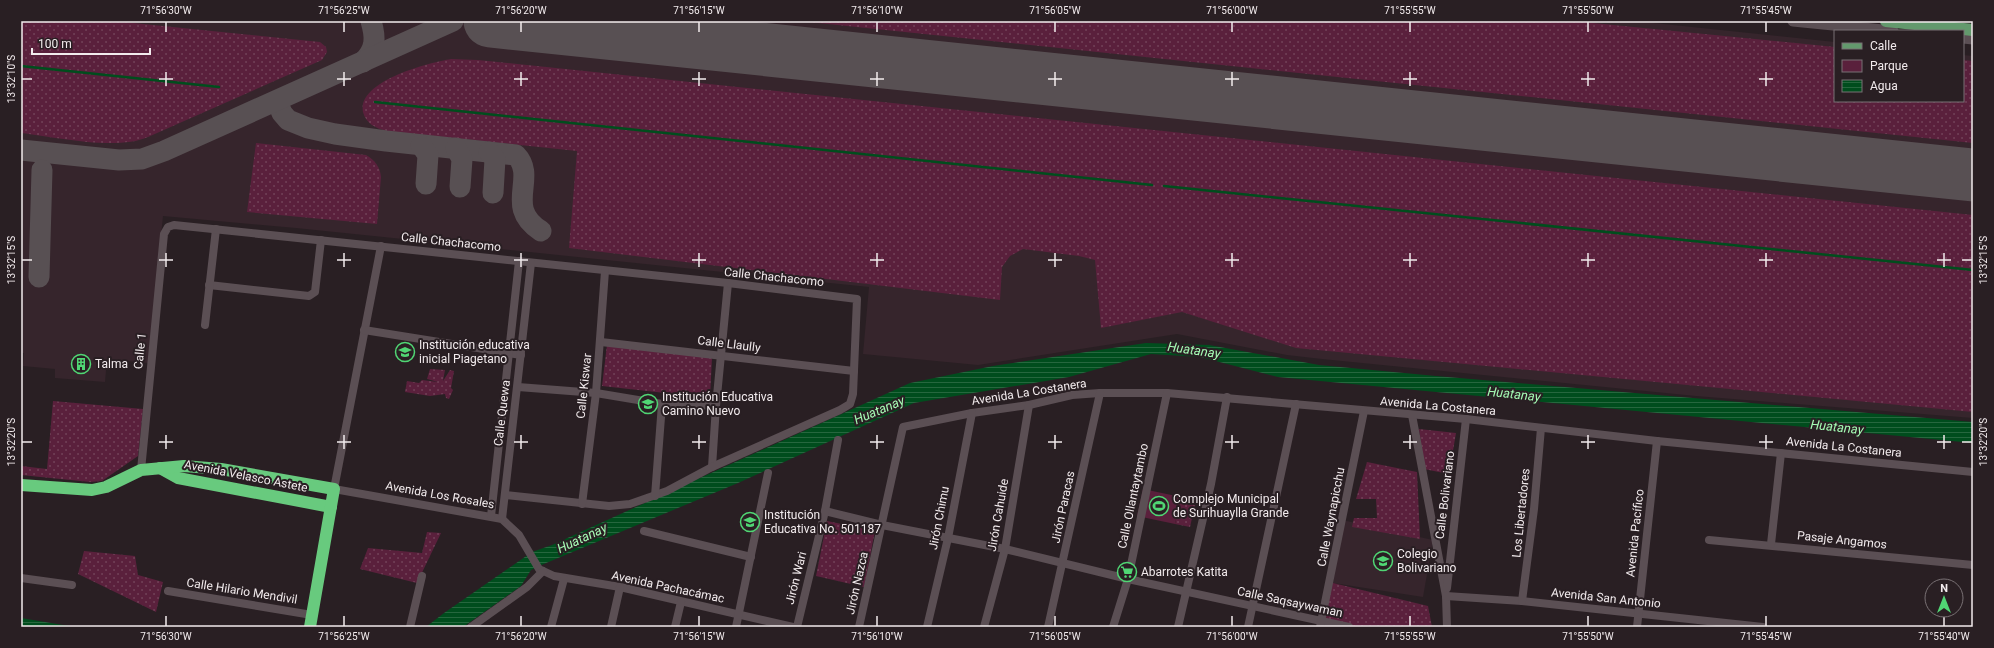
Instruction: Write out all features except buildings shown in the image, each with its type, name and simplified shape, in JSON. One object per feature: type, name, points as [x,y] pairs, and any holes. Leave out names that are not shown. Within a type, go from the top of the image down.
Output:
[{"type":"highway","name":"Avenida Velasco Astete","points":[[21,485],[92,490],[106,487],[141,470],[184,466],[220,469],[334,488]]},
{"type":"highway","name":"Avenida Velasco Astete","points":[[158,468],[178,478],[331,507]]},
{"type":"highway","points":[[282,498],[285,480]]},
{"type":"highway","points":[[311,621],[334,488]]},
{"type":"main road","points":[[1793,21],[1883,30]]},
{"type":"main road","points":[[1879,21],[1902,30]]},
{"type":"main road","points":[[1886,21],[1973,30]]},
{"type":"street","name":"Calle Chachacomo","points":[[164,234],[168,227],[174,225],[728,283],[856,298],[858,301],[854,371]]},
{"type":"street","points":[[204,325],[216,229]]},
{"type":"street","name":"Calle 1","points":[[141,470],[164,234]]},
{"type":"street","points":[[209,285],[309,296],[312,295],[315,292],[321,240]]},
{"type":"street","points":[[334,488],[381,246]]},
{"type":"street","name":"Calle Quewa","points":[[491,516],[519,261]]},
{"type":"street","name":"Calle Quewa","points":[[502,519],[531,263]]},
{"type":"street","name":"Calle Kiswar","points":[[582,504],[596,393],[601,342],[605,271]]},
{"type":"street","points":[[712,468],[720,356],[728,283]]},
{"type":"street","points":[[364,330],[521,355]]},
{"type":"street","name":"Calle Llaully","points":[[601,342],[854,371]]},
{"type":"street","points":[[505,496],[582,504],[619,506],[655,496],[850,404],[853,394],[854,371]]},
{"type":"street","points":[[518,387],[596,393],[662,404],[716,406]]},
{"type":"street","name":"Avenida La Costanera","points":[[903,427],[972,413],[1029,406],[1072,395],[1100,393],[1167,393],[1227,397],[1466,420],[1657,441],[1973,472]]},
{"type":"street","name":"Jirón Paracas","points":[[1048,627],[1100,393]]},
{"type":"street","name":"Calle Ollantaytambo","points":[[1113,627],[1128,579],[1167,393]]},
{"type":"street","points":[[1178,627],[1185,591],[1211,484],[1227,397]]},
{"type":"street","points":[[655,496],[662,404]]},
{"type":"street","points":[[1248,627],[1296,404]]},
{"type":"street","name":"Jirón Cahuide","points":[[984,627],[990,611],[1005,549],[1029,406]]},
{"type":"street","name":"Calle Waynapicchu","points":[[1321,624],[1364,411]]},
{"type":"street","name":"Jirón Chimu","points":[[927,627],[948,538],[972,413]]},
{"type":"street","points":[[1412,415],[1446,596],[1448,627]]},
{"type":"street","name":"Calle Bolivariano","points":[[1446,596],[1466,420]]},
{"type":"street","name":"Jirón Nazca","points":[[859,627],[903,427]]},
{"type":"street","name":"Los Libertadores","points":[[1522,601],[1534,509],[1541,428]]},
{"type":"street","name":"Jirón Wari","points":[[796,627],[825,511],[838,440]]},
{"type":"street","name":"Avenida Pacífico","points":[[1637,627],[1657,441]]},
{"type":"street","points":[[1771,544],[1781,453]]},
{"type":"street","points":[[736,627],[768,473]]},
{"type":"street","name":"Avenida Los Rosales","points":[[334,488],[502,519],[514,529],[541,570]]},
{"type":"street","name":"Calle Saqsaywaman","points":[[825,511],[882,525],[1005,549],[1128,579],[1253,606],[1321,624],[1349,627]]},
{"type":"street","points":[[644,531],[751,557]]},
{"type":"street","name":"Pasaje Angamos","points":[[1709,540],[1771,544],[1973,565]]},
{"type":"street","points":[[471,627],[527,587],[541,570]]},
{"type":"street","name":"Avenida Pachacámac","points":[[541,570],[564,579],[620,587],[793,627]]},
{"type":"street","points":[[410,627],[417,590],[422,576]]},
{"type":"street","points":[[21,578],[72,585]]},
{"type":"street","points":[[551,627],[564,579]]},
{"type":"street","points":[[612,627],[620,587]]},
{"type":"street","name":"Calle Hilario Mendivil","points":[[168,591],[311,621]]},
{"type":"street","name":"Avenida San Antonio","points":[[1446,596],[1522,601],[1763,627]]},
{"type":"street","points":[[675,627],[681,602]]},
{"type":"shaded area","points":[[21,21],[1635,21],[1834,42],[1834,102],[1964,102],[1964,55],[1973,56],[1973,418],[1696,396],[1322,359],[1287,355],[1177,334],[978,365],[863,354],[869,287],[296,228],[163,216],[148,363],[107,359],[105,382],[55,378],[55,369],[23,366],[24,353],[21,353]]},
{"type":"shaded area","name":"Colegio Bolivariano","points":[[1342,520],[1433,540],[1423,597],[1333,583]]},
{"type":"green space","points":[[21,21],[114,21],[320,42],[326,47],[327,52],[322,60],[148,137],[120,143],[86,142],[21,133]]},
{"type":"green space","points":[[799,21],[1573,21],[1834,47],[1834,102],[1964,102],[1964,60],[1973,61],[1973,143]]},
{"type":"green space","points":[[451,59],[478,60],[1973,215],[1973,412],[1296,348],[1182,312],[1101,328],[1095,260],[1079,256],[1023,249],[1010,256],[1002,267],[1000,300],[569,248],[577,151],[386,131],[375,127],[366,120],[363,112],[364,101],[371,91],[382,83],[411,69]]},
{"type":"green space","points":[[256,143],[366,155],[369,157],[378,167],[381,177],[377,224],[247,212]]},
{"type":"green space","points":[[607,345],[712,357],[710,398],[602,386]]},
{"type":"green space","points":[[430,369],[445,370],[443,381],[450,370],[454,371],[451,388],[453,390],[449,399],[446,398],[445,394],[430,396],[405,392],[407,381],[419,383],[422,380],[438,382],[427,379]]},
{"type":"green space","points":[[53,401],[143,409],[138,456],[102,481],[90,482],[21,475],[21,466],[47,469]]},
{"type":"green space","points":[[1419,429],[1456,433],[1449,474],[1424,469]]},
{"type":"green space","points":[[1367,462],[1417,472],[1420,539],[1352,527],[1354,518],[1377,518],[1376,499],[1356,499]]},
{"type":"green space","name":"Complejo Municipal de Surihuaylla Grande","points":[[1143,489],[1181,497],[1175,524],[1137,516]]},
{"type":"green space","points":[[1181,497],[1196,500],[1190,527],[1175,524]]},
{"type":"green space","points":[[827,521],[875,531],[864,587],[816,576]]},
{"type":"green space","points":[[427,532],[441,533],[417,583],[360,569],[368,548],[422,553]]},
{"type":"green space","points":[[84,551],[135,556],[138,575],[163,582],[156,612],[78,574]]},
{"type":"green space","points":[[1329,582],[1428,606],[1432,627],[1350,627],[1320,620]]},
{"type":"water","name":"Huatanay","points":[[1146,343],[1209,345],[1319,365],[1973,422],[1973,443],[1278,377],[1200,357],[1151,354],[1069,377],[914,403],[738,483],[539,566],[531,570],[521,586],[463,627],[426,627],[532,552],[552,545],[910,383],[993,366]]},
{"type":"water","points":[[21,618],[75,627],[21,627]]},
{"type":"waterway","points":[[21,66],[219,87]]},
{"type":"waterway","points":[[375,102],[1152,185]]},
{"type":"waterway","points":[[1164,186],[1973,270]]},
{"type":"taxiway","points":[[363,62],[373,48],[374,43],[374,33],[371,21]]},
{"type":"taxiway","points":[[21,150],[119,160],[142,159],[164,151],[453,21]]},
{"type":"taxiway","points":[[277,101],[282,113],[288,120],[308,128],[335,134],[386,141],[516,155],[522,164],[524,173],[522,202],[524,212],[530,222],[541,231]]},
{"type":"taxiway","points":[[421,145],[428,155],[426,184]]},
{"type":"taxiway","points":[[456,148],[462,159],[460,187]]},
{"type":"taxiway","points":[[489,152],[495,159],[493,193]]},
{"type":"taxiway","points":[[39,277],[42,170]]},
{"type":"runway","points":[[490,21],[1973,175]]},
{"type":"place","name":"Institución educativa inicial Piagetano","points":[[405,352]]},
{"type":"place","name":"Talma","points":[[81,364]]},
{"type":"place","name":"Institución Educativa Camino Nuevo","points":[[648,404]]},
{"type":"place","name":"Complejo Municipal de Surihuaylla Grande","points":[[1159,506]]},
{"type":"place","name":"Institución Educativa No. 501187","points":[[750,522]]},
{"type":"place","name":"Colegio Bolivariano","points":[[1383,561]]},
{"type":"place","name":"Abarrotes Katita","points":[[1127,572]]}]
